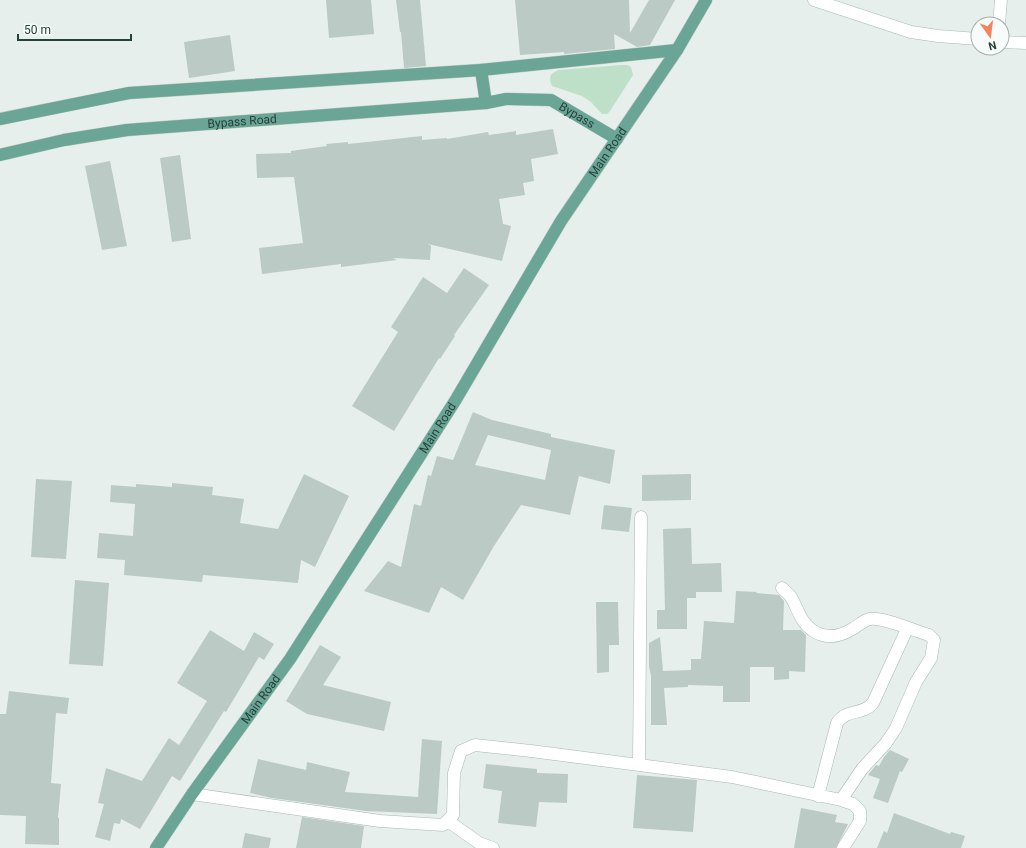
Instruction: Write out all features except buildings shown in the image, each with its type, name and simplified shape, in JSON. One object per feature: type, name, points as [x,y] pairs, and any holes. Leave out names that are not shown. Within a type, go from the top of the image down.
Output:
[{"type":"main road","name":"Main Road","points":[[156,848],[192,794],[290,659],[455,401],[561,221],[677,50],[706,0]]},
{"type":"main road","points":[[0,120],[129,93],[481,70],[677,50]]},
{"type":"main road","points":[[481,70],[486,103]]},
{"type":"main road","name":"Bypass","points":[[486,103],[506,99],[551,100],[617,139]]},
{"type":"main road","name":"Bypass Road","points":[[0,155],[64,140],[128,130],[486,103]]},
{"type":"street","points":[[814,0],[911,32],[970,39]]},
{"type":"street","points":[[1000,16],[1001,0]]},
{"type":"street","points":[[1010,43],[1026,44]]},
{"type":"street","points":[[639,765],[641,517]]},
{"type":"street","points":[[782,588],[790,596],[802,621],[812,630],[824,636],[833,637],[844,634],[862,622],[870,619],[879,620],[929,635],[934,640],[931,658],[916,682],[896,728],[886,743],[862,768],[841,800]]},
{"type":"street","points":[[818,796],[837,723],[842,717],[849,713],[868,709],[873,703],[907,629]]},
{"type":"street","points":[[192,794],[380,821],[443,825],[453,815],[454,773],[461,751],[475,745],[732,777],[841,800],[853,804],[860,811],[860,821],[843,848]]},
{"type":"street","points":[[448,820],[479,843],[493,848]]},
{"type":"green space","points":[[621,65],[631,67],[633,75],[607,114],[602,114],[591,102],[582,96],[552,86],[550,80],[552,74],[559,70]]}]
